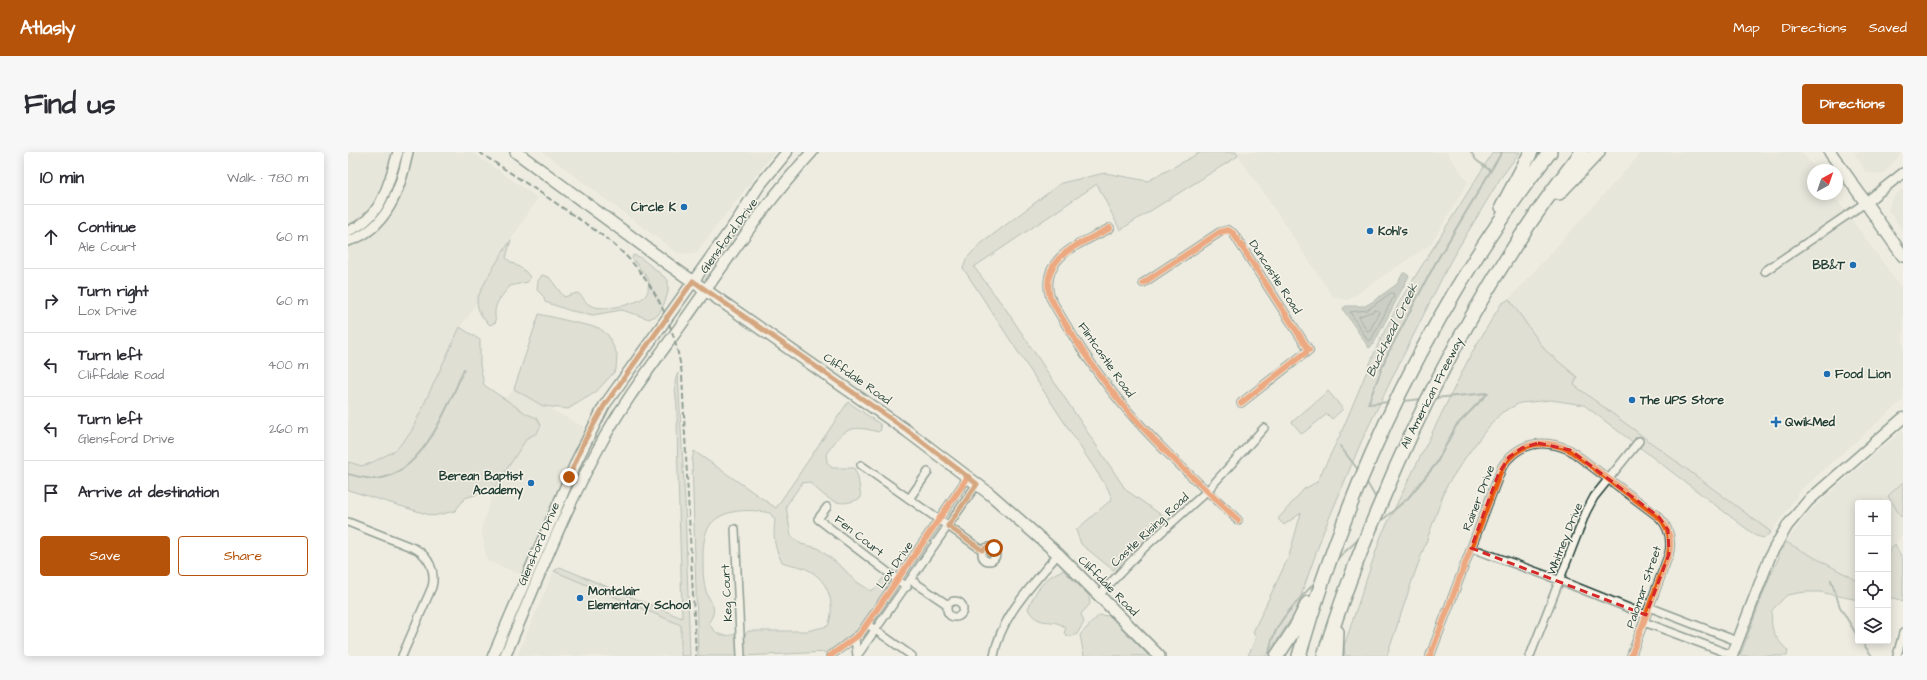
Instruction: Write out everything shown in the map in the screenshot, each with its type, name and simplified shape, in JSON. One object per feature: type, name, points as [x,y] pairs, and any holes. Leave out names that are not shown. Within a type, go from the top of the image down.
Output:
[{"type":"highway","points":[[1277,656],[1296,627],[1337,539],[1397,399],[1433,329],[1466,272],[1531,152]]},
{"type":"highway","points":[[1466,272],[1531,177],[1550,152]]},
{"type":"highway","name":"All American Freeway","points":[[1324,656],[1337,614],[1365,540],[1414,424],[1454,347],[1524,230],[1582,152]]},
{"type":"highway","points":[[1524,230],[1598,152]]},
{"type":"highway","points":[[1299,656],[1337,539]]},
{"type":"highway","points":[[1336,656],[1337,614]]},
{"type":"main road","name":"Cliffdale Road","points":[[516,152],[693,281],[907,430],[1007,508],[1058,554],[1159,656]]},
{"type":"main road","name":"Glensford Drive","points":[[493,656],[576,460],[594,424],[634,361],[693,281],[759,186],[787,152]]},
{"type":"main road","name":"Glensford Drive","points":[[505,656],[570,506],[598,448],[640,382],[760,214],[791,175],[812,152]]},
{"type":"main road","points":[[1830,152],[1903,256]]},
{"type":"main road","points":[[1732,656],[1770,554],[1787,526],[1808,501],[1903,418]]},
{"type":"street","points":[[348,231],[362,223],[378,207],[386,191],[398,152]]},
{"type":"street","points":[[348,241],[368,231],[378,223],[388,210],[408,152]]},
{"type":"street","points":[[388,210],[387,203],[396,174],[394,166]]},
{"type":"street","points":[[1765,272],[1865,203],[1903,173]]},
{"type":"street","name":"Flintcastle Road","points":[[1110,228],[1068,250],[1060,256],[1050,274],[1048,290],[1050,298],[1106,384],[1121,403],[1143,428],[1238,520]]},
{"type":"street","name":"Duncastle Road","points":[[1143,283],[1220,232],[1228,230],[1233,233],[1309,350],[1241,404]]},
{"type":"street","name":"Castle Rising Road","points":[[1099,595],[1144,548],[1207,491],[1264,428]]},
{"type":"street","name":"Whitney Drive","points":[[1530,656],[1586,512],[1594,497],[1639,441]]},
{"type":"street","name":"Rainer Drive","points":[[1430,656],[1502,467],[1509,457],[1522,448],[1538,443],[1562,446],[1570,450],[1609,479]]},
{"type":"street","points":[[861,465],[982,550]]},
{"type":"street","points":[[909,499],[928,472]]},
{"type":"street","name":"Palomar Street","points":[[1609,479],[1659,518],[1668,530],[1670,538],[1669,554],[1631,656]]},
{"type":"street","name":"Lox Drive","points":[[830,656],[855,638],[867,624],[939,520],[972,481]]},
{"type":"street","name":"Lox Drive","points":[[857,656],[912,580],[948,526],[972,481]]},
{"type":"street","name":"Fen Court","points":[[827,507],[818,519],[863,551],[898,580]]},
{"type":"street","points":[[348,522],[416,549],[425,557],[432,567],[432,587],[402,656]]},
{"type":"street","name":"Keg Court","points":[[735,530],[741,656]]},
{"type":"street","points":[[1471,548],[1560,580],[1732,656]]},
{"type":"street","points":[[994,656],[998,640],[1008,618],[1058,554]]},
{"type":"street","points":[[898,580],[907,587]]},
{"type":"street","points":[[912,580],[948,605]]},
{"type":"street","points":[[1649,607],[1737,641]]},
{"type":"street","points":[[867,624],[912,656]]},
{"type":"street","points":[[1897,656],[1903,633]]},
{"type":"street","points":[[855,638],[857,656]]},
{"type":"highlighted area","points":[[1538,443],[1570,450],[1659,517],[1668,530],[1669,554],[1646,615],[1471,548],[1498,475],[1509,457],[1522,448]]},
{"type":"shaded area","points":[[348,152],[472,152],[538,198],[500,257],[469,316],[460,327],[411,432],[396,450],[362,466],[348,462]]},
{"type":"shaded area","points":[[543,152],[774,152],[695,254],[677,253]]},
{"type":"shaded area","points":[[1201,152],[1236,152],[1238,156],[1120,230],[1097,184],[974,267],[1005,308],[1126,490],[1167,519],[1113,570],[1081,544],[1076,530],[1112,499],[1108,489],[963,268],[967,258],[978,246],[1061,183],[1105,173],[1148,181]]},
{"type":"shaded area","points":[[1236,152],[1447,152],[1468,182],[1431,244],[1348,300],[1333,297]]},
{"type":"shaded area","points":[[1493,152],[1520,152],[1500,179],[1451,260],[1398,366],[1362,440],[1323,533],[1295,613],[1266,656],[1248,656],[1256,638],[1253,632],[1289,556],[1301,513],[1284,525],[1278,519],[1304,489],[1317,482],[1341,433],[1379,342],[1401,299]]},
{"type":"shaded area","points":[[1642,152],[1802,152],[1811,164],[1807,164],[1807,200],[1837,200],[1903,290],[1903,400],[1801,490],[1771,532],[1574,385],[1576,377],[1545,350],[1509,299]]},
{"type":"shaded area","points":[[1854,152],[1903,152],[1882,175],[1866,173]]},
{"type":"shaded area","points":[[1903,189],[1903,231],[1888,210],[1892,198]]},
{"type":"shaded area","points":[[511,240],[506,258],[526,272],[530,278],[528,282],[510,286],[500,298],[496,306],[496,322],[490,325],[485,320],[478,308],[478,296],[497,261]]},
{"type":"shaded area","points":[[633,255],[640,257],[668,280],[668,292],[665,302],[658,315],[649,319],[622,310],[593,315],[571,311],[545,302],[544,297],[537,290],[538,281],[542,275],[549,277],[564,297],[577,293],[581,295],[588,304],[595,307],[610,308],[636,302],[646,295],[649,280],[632,258]]},
{"type":"shaded area","points":[[1509,299],[1545,350],[1577,377],[1574,385],[1771,532],[1764,538],[1756,536],[1584,405],[1551,400],[1520,403],[1501,413],[1486,430],[1446,487],[1387,656],[1345,656],[1344,646],[1381,536],[1471,354],[1501,304]]},
{"type":"shaded area","points":[[539,314],[599,328],[608,335],[617,354],[616,370],[596,392],[568,409],[543,406],[514,389]]},
{"type":"shaded area","points":[[460,327],[480,340],[480,365],[484,385],[527,414],[537,418],[541,425],[537,433],[527,438],[494,489],[465,498],[455,511],[433,516],[348,490],[348,462],[362,466],[371,463],[396,450],[411,432]]},
{"type":"shaded area","points":[[678,373],[685,502],[690,656],[681,656],[681,625],[554,571],[560,567],[682,618],[677,409],[675,386]]},
{"type":"shaded area","points":[[514,389],[584,427],[521,575],[487,561],[481,529],[494,489],[527,438],[537,433],[537,418],[527,414],[505,399]]},
{"type":"shaded area","points":[[1328,391],[1343,409],[1332,419],[1327,414],[1302,434],[1292,422]]},
{"type":"shaded area","points":[[848,402],[880,424],[881,430],[878,432],[860,428],[847,431],[837,440],[826,454],[827,462],[832,468],[854,468],[858,477],[861,498],[845,503],[838,502],[821,493],[809,482],[802,483],[786,506],[791,536],[801,544],[818,548],[843,568],[854,580],[871,591],[877,587],[882,579],[886,577],[890,581],[889,589],[860,628],[828,652],[743,656],[744,637],[748,631],[807,631],[828,626],[831,602],[826,587],[815,574],[802,567],[782,562],[777,552],[775,542],[775,520],[770,513],[738,511],[722,515],[710,525],[706,532],[703,549],[704,583],[714,609],[709,622],[713,630],[720,634],[727,636],[736,634],[738,638],[738,656],[698,656],[692,460],[694,451],[776,508]]},
{"type":"shaded area","points":[[1903,430],[1903,446],[1901,447],[1903,449],[1903,482],[1888,496],[1890,500],[1855,500],[1855,579],[1786,542],[1809,512]]},
{"type":"shaded area","points":[[1903,482],[1903,515],[1901,517],[1891,500],[1888,496]]},
{"type":"shaded area","points":[[1891,501],[1903,521],[1903,534],[1891,549]]},
{"type":"shaded area","points":[[1786,542],[1855,579],[1855,599],[1820,592],[1805,592],[1787,595],[1772,610],[1772,628],[1776,637],[1788,651],[1787,656],[1740,656],[1768,581]]},
{"type":"shaded area","points":[[1895,544],[1903,560],[1903,602],[1891,598],[1891,549]]},
{"type":"shaded area","points":[[1063,570],[1089,596],[1090,604],[1081,614],[1084,622],[1077,634],[1069,637],[1064,633],[1066,628],[1056,623],[1037,619],[1028,609],[1041,585],[1050,577]]},
{"type":"shaded area","name":"Montclair Elementary School","points":[[554,571],[681,625],[681,656],[517,656]]},
{"type":"shaded area","points":[[1099,615],[1110,616],[1149,656],[1084,656],[1080,635]]},
{"type":"water","points":[[1403,273],[1409,276],[1373,345],[1369,348],[1343,308],[1346,306],[1365,306],[1372,302],[1397,284]]},
{"type":"waterway","name":"Buckhead Creek","points":[[1471,152],[1476,160],[1491,171]]},
{"type":"waterway","name":"Buckhead Creek","points":[[1390,402],[1368,404],[1386,357],[1436,262],[1502,152]]},
{"type":"waterway","points":[[348,474],[375,479],[392,475],[406,466],[420,453],[431,437],[450,401],[464,369]]},
{"type":"waterway","name":"Buckhead Creek","points":[[1379,523],[1408,498],[1436,464],[1456,426],[1488,393],[1435,398]]},
{"type":"waterway","name":"Buckhead Creek","points":[[1403,401],[1422,399]]},
{"type":"waterway","points":[[1340,446],[1359,471]]},
{"type":"waterway","points":[[1366,481],[1377,500]]},
{"type":"waterway","name":"Buckhead Creek","points":[[1337,559],[1360,538]]},
{"type":"waterway","name":"Buckhead Creek","points":[[1269,656],[1275,633],[1286,614],[1317,580]]},
{"type":"waterway","points":[[1831,580],[1840,607],[1855,632]]},
{"type":"waterway","points":[[1863,644],[1872,656]]},
{"type":"railway","points":[[479,152],[594,229],[614,245],[637,268],[656,296],[664,311],[675,342],[682,375],[696,656]]},
{"type":"cycle path","points":[[1110,228],[1075,246],[1057,261],[1051,271],[1048,283],[1050,297],[1084,352],[1122,404],[1164,449],[1238,520]]},
{"type":"cycle path","points":[[1143,283],[1220,232],[1228,230],[1233,233],[1309,350],[1241,403]]},
{"type":"cycle path","points":[[1430,656],[1502,467],[1508,459],[1524,447],[1541,444],[1551,444],[1570,450],[1659,517],[1666,525],[1670,539],[1669,554],[1631,656]]},
{"type":"cycle path","points":[[830,656],[860,634],[968,477]]},
{"type":"place","name":"Circle K","points":[[684,207]]},
{"type":"place","name":"Kohl's","points":[[1370,231]]},
{"type":"place","name":"BB&T","points":[[1853,265]]},
{"type":"place","name":"Food Lion","points":[[1827,374]]},
{"type":"place","name":"The UPS Store","points":[[1632,400]]},
{"type":"place","name":"QwikMed","points":[[1776,422]]},
{"type":"place","name":"Berean Baptist Academy","points":[[531,483]]},
{"type":"place","name":"Montclair Elementary School","points":[[580,598]]},
{"type":"route","points":[[569,477],[584,442],[604,406],[634,361],[693,281],[907,430],[977,484],[948,526],[982,550],[989,546],[994,548]]}]
